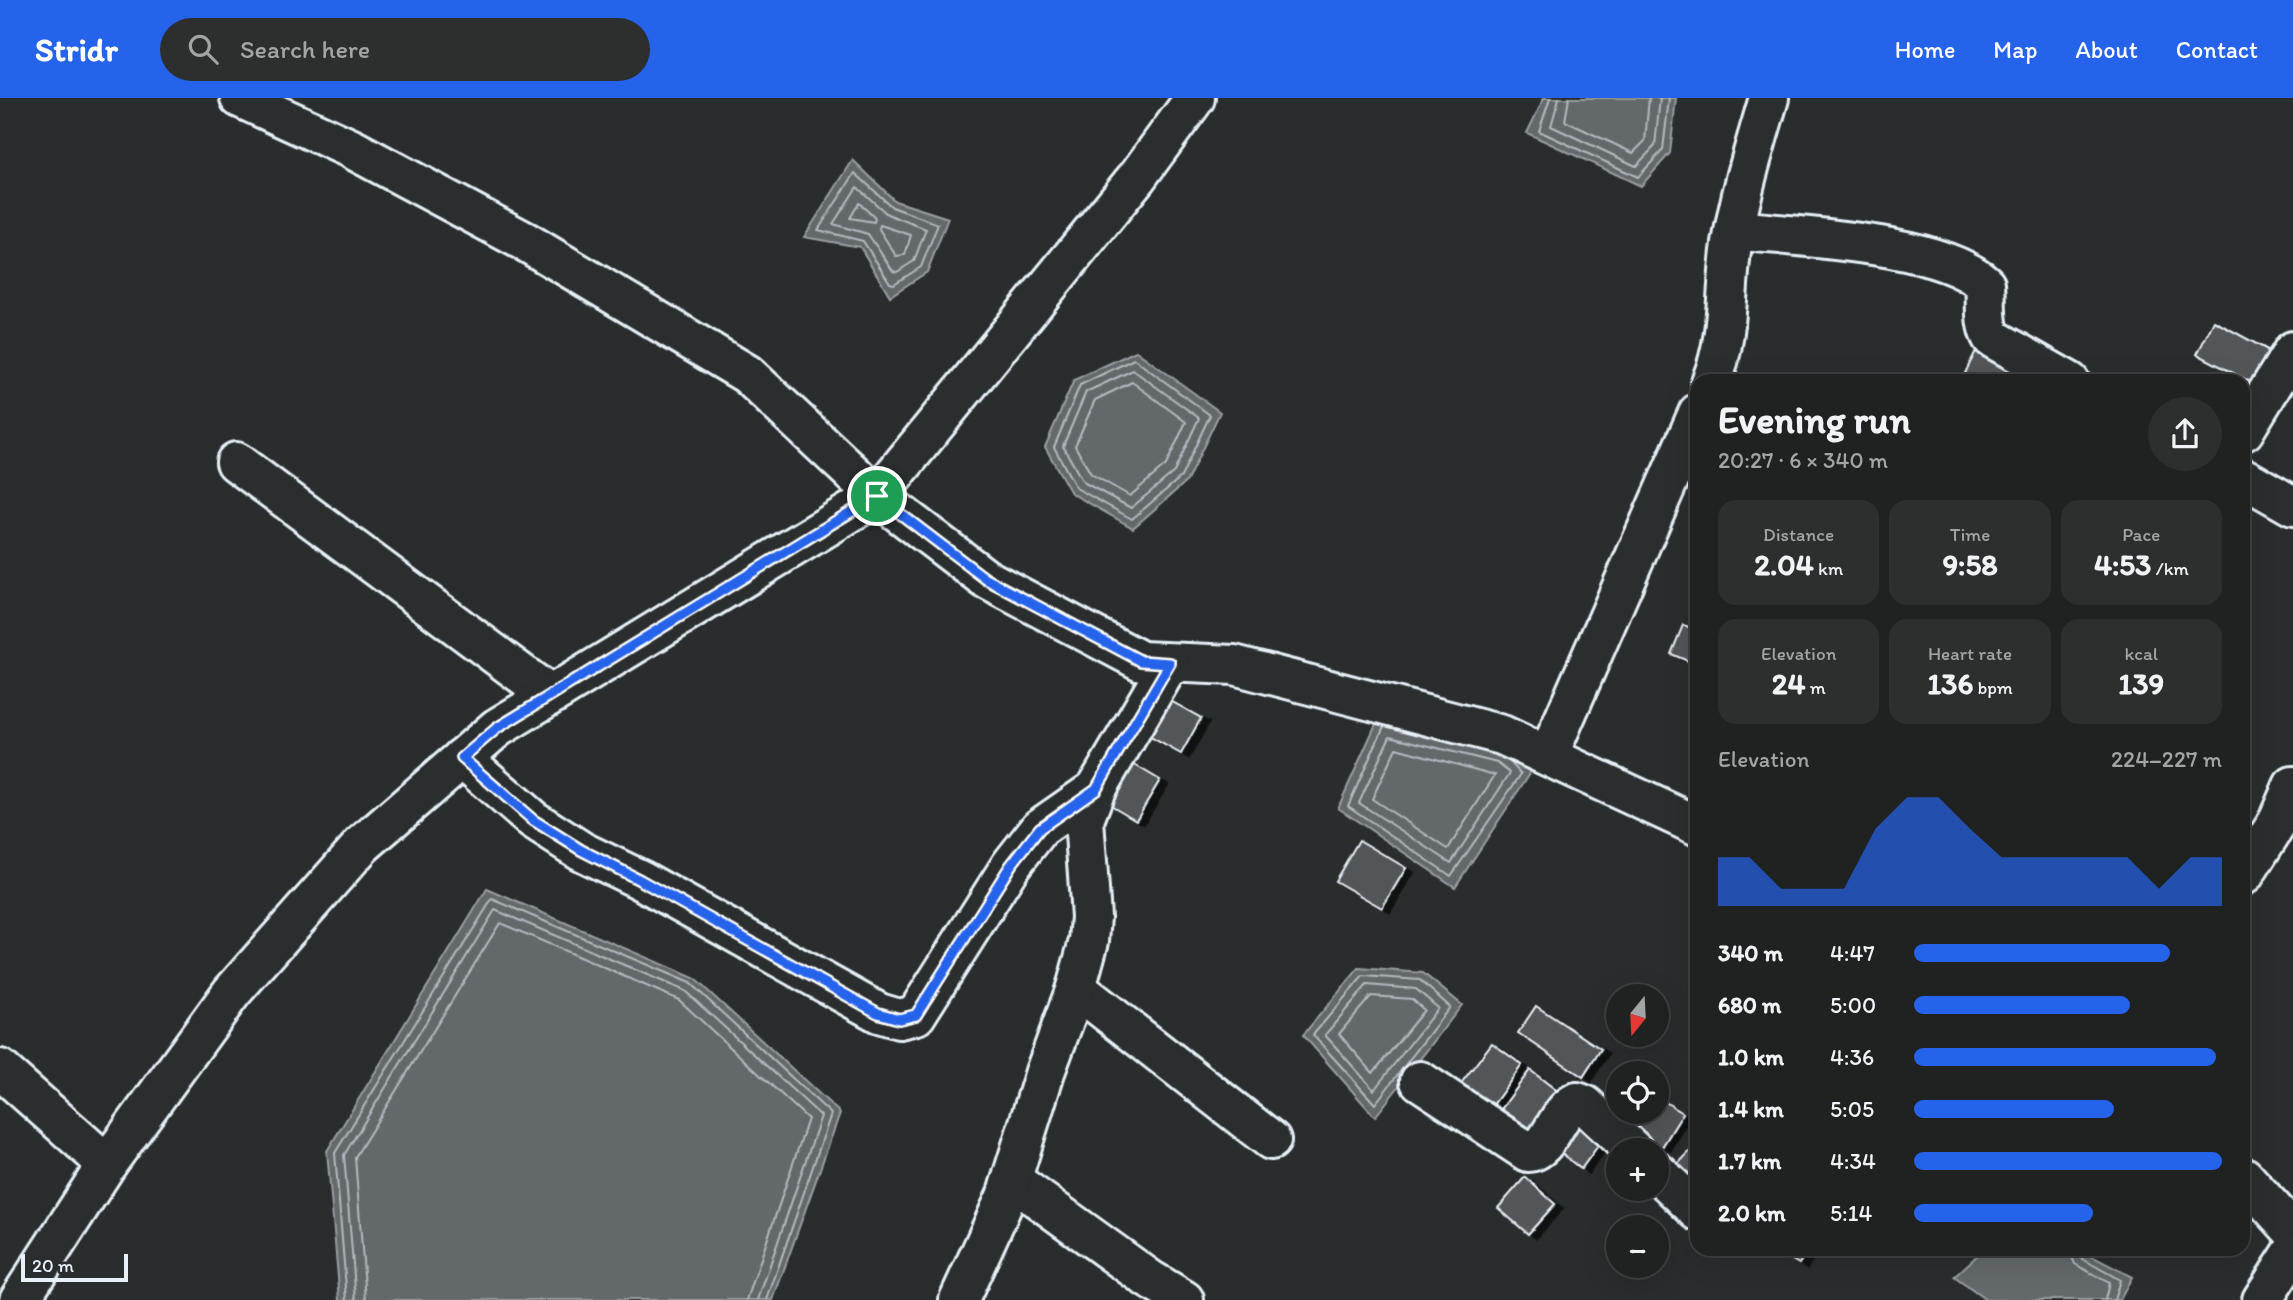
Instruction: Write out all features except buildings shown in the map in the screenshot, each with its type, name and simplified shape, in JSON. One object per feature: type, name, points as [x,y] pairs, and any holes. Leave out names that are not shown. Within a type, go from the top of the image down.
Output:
[{"type":"street","points":[[240,98],[352,149],[526,242],[747,374],[877,496],[986,579],[1141,661],[1234,665],[1502,734],[1690,822]]},
{"type":"street","points":[[19,1300],[107,1164],[232,992],[362,845],[497,728],[877,496],[1137,177],[1195,98]]},
{"type":"street","points":[[1714,374],[1728,308],[1735,230],[1744,182],[1769,98]]},
{"type":"street","points":[[1735,230],[1888,248],[1954,265],[1974,274],[1985,284],[1988,307],[1985,327],[1992,338],[2056,374]]},
{"type":"street","points":[[2250,421],[2293,351]]},
{"type":"street","points":[[1548,756],[1690,431]]},
{"type":"street","points":[[236,462],[550,695]]},
{"type":"street","points":[[2250,481],[2293,506]]},
{"type":"street","points":[[958,1300],[1012,1180],[1089,942],[1091,917],[1084,820],[1096,789],[1170,663]]},
{"type":"street","points":[[462,758],[533,820],[581,850],[878,1013],[899,1019],[916,1015],[1011,865],[1040,828],[1096,789]]},
{"type":"street","points":[[2250,866],[2277,823],[2293,786]]},
{"type":"street","points":[[1076,988],[1270,1140]]},
{"type":"street","points":[[0,1069],[107,1164]]},
{"type":"street","points":[[1420,1082],[1520,1150],[1535,1152],[1566,1110],[1577,1102],[1585,1105],[1620,1138]]},
{"type":"street","points":[[1012,1180],[1149,1279],[1184,1300]]},
{"type":"street","points":[[1669,1183],[1690,1203]]},
{"type":"street","points":[[2250,1184],[2293,1231]]},
{"type":"street","points":[[2262,1300],[2293,1252]]},
{"type":"water","points":[[1544,98],[1676,98],[1670,153],[1641,186],[1527,133]]},
{"type":"water","points":[[853,160],[895,201],[948,218],[927,272],[890,296],[860,247],[804,237]]},
{"type":"water","points":[[1136,351],[1220,412],[1187,481],[1133,528],[1071,493],[1045,447],[1074,380]]},
{"type":"water","points":[[1379,717],[1505,748],[1532,770],[1455,887],[1338,808]]},
{"type":"water","points":[[487,889],[694,978],[840,1113],[773,1300],[340,1300],[327,1151]]},
{"type":"water","points":[[1359,968],[1423,973],[1462,1005],[1375,1117],[1303,1035]]},
{"type":"water","points":[[1977,1256],[2092,1256],[2132,1277],[2120,1300],[1986,1300],[1954,1277]]},
{"type":"route","points":[[877,496],[986,579],[1141,661],[1170,663],[1096,789],[1040,828],[1011,865],[916,1015],[899,1019],[878,1013],[581,850],[533,820],[462,758],[497,728],[877,496]]}]
